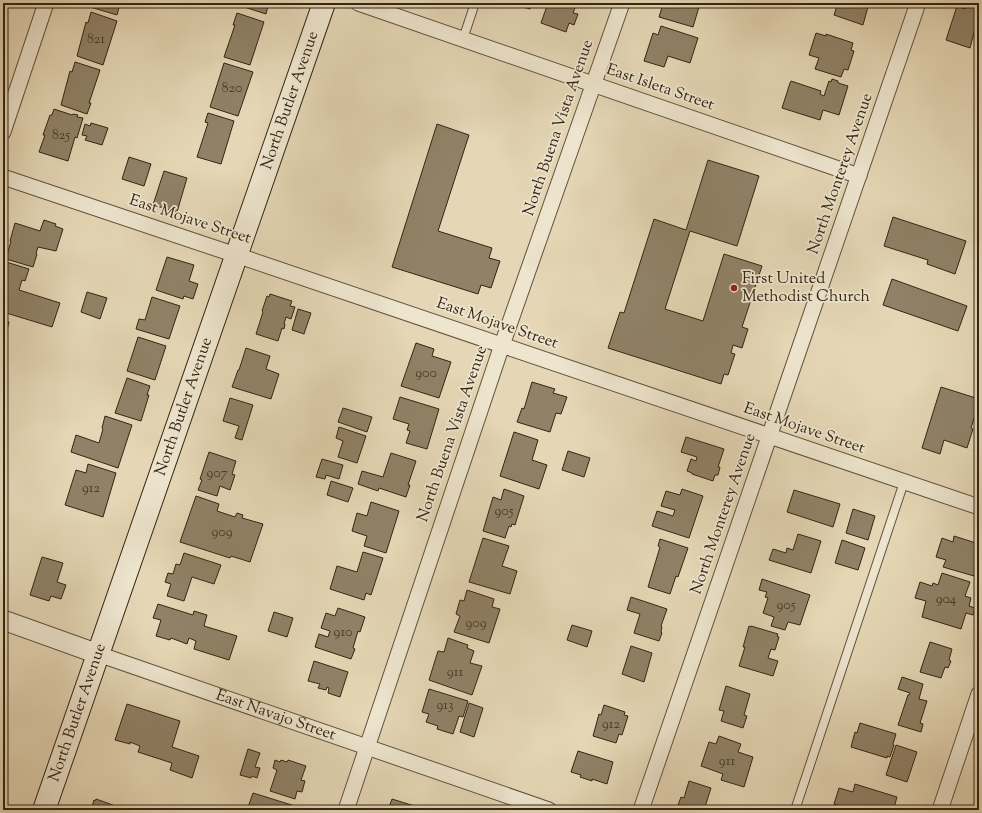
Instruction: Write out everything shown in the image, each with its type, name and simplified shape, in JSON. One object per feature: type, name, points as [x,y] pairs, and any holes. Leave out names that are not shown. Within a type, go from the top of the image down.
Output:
[{"type":"main road","name":"North Butler Avenue","points":[[44,810],[324,3]]},
{"type":"street","points":[[3,132],[46,3]]},
{"type":"street","name":"East Isleta Street","points":[[358,3],[859,176]]},
{"type":"street","name":"North Buena Vista Avenue","points":[[346,810],[502,345],[622,3]]},
{"type":"street","name":"North Monterey Avenue","points":[[641,810],[918,3]]},
{"type":"street","name":"East Mojave Street","points":[[3,177],[979,507]]},
{"type":"street","name":"East Navajo Street","points":[[3,620],[549,810]]},
{"type":"street","points":[[940,810],[979,694]]},
{"type":"lane","points":[[463,39],[476,3]]},
{"type":"lane","points":[[795,810],[904,482]]},
{"type":"building","points":[[91,3],[125,3],[125,5],[120,4],[117,15],[90,7]]},
{"type":"building","points":[[246,3],[267,3],[266,5],[268,6],[266,14],[244,7]]},
{"type":"building","points":[[516,3],[532,3],[530,9],[516,5]]},
{"type":"building","points":[[548,3],[577,3],[573,13],[578,14],[574,25],[569,23],[566,32],[541,23]]},
{"type":"building","points":[[659,3],[689,3],[699,7],[693,27],[659,17],[663,4]]},
{"type":"building","points":[[838,3],[869,3],[863,25],[834,15]]},
{"type":"building","points":[[967,3],[979,3],[979,30],[975,29],[970,48],[946,40],[957,6],[965,9]]},
{"type":"building","points":[[91,12],[117,21],[103,65],[77,56],[86,22],[88,23]]},
{"type":"building","points":[[237,13],[264,22],[250,65],[224,57],[235,25],[233,25]]},
{"type":"building","points":[[661,26],[698,38],[690,63],[668,56],[664,67],[644,61],[653,33],[658,35]]},
{"type":"building","points":[[816,33],[826,36],[826,34],[853,43],[851,50],[854,51],[848,70],[844,69],[841,77],[815,69],[819,58],[809,55]]},
{"type":"building","points":[[75,62],[100,70],[87,114],[61,105],[70,71],[72,72]]},
{"type":"building","points":[[224,63],[253,72],[238,116],[210,107]]},
{"type":"building","points":[[832,79],[838,81],[838,83],[848,86],[839,115],[823,110],[820,120],[782,108],[791,81],[821,91],[820,94],[824,96],[829,81],[831,82]]},
{"type":"building","points":[[54,109],[72,115],[78,115],[77,117],[83,118],[77,138],[75,137],[68,161],[39,152],[45,135],[43,135],[50,115],[52,115]]},
{"type":"building","points":[[208,113],[234,121],[221,164],[197,157],[208,123],[205,122]]},
{"type":"building","points":[[91,123],[108,128],[102,145],[85,140],[87,136],[82,135],[85,124],[90,126]]},
{"type":"building","points":[[437,124],[469,135],[438,231],[492,248],[489,258],[500,261],[491,288],[481,285],[478,294],[392,267]]},
{"type":"building","points":[[129,157],[151,164],[144,186],[122,179]]},
{"type":"building","name":"First United Methodist Church","points":[[708,160],[759,176],[737,246],[690,231],[665,309],[703,321],[724,254],[762,266],[742,327],[748,329],[742,348],[733,345],[731,353],[735,354],[728,375],[724,374],[721,384],[608,348],[620,312],[624,313],[654,219],[686,230]]},
{"type":"building","points":[[164,171],[187,178],[177,212],[153,205]]},
{"type":"building","points":[[893,217],[966,241],[955,274],[927,264],[928,260],[884,246]]},
{"type":"building","points":[[44,220],[56,224],[55,226],[63,229],[56,251],[38,247],[33,267],[6,259],[15,223],[40,231]]},
{"type":"building","points":[[167,257],[194,265],[189,281],[198,284],[193,299],[184,296],[183,299],[156,290]]},
{"type":"building","points":[[3,261],[29,269],[25,281],[22,280],[19,290],[60,303],[52,327],[3,312]]},
{"type":"building","points":[[892,279],[967,306],[958,331],[883,305]]},
{"type":"building","points":[[87,292],[107,298],[100,319],[81,312]]},
{"type":"building","points":[[270,294],[292,301],[290,306],[295,307],[291,319],[286,317],[284,329],[282,328],[278,341],[256,334],[267,296],[269,297]]},
{"type":"building","points":[[152,297],[180,306],[169,339],[136,329],[139,319],[145,320]]},
{"type":"building","points":[[298,309],[311,313],[304,334],[292,330]]},
{"type":"building","points":[[3,320],[9,322],[7,330],[4,329],[3,332]]},
{"type":"building","points":[[138,337],[166,346],[155,380],[127,371]]},
{"type":"building","points":[[416,343],[434,349],[432,356],[451,362],[439,398],[401,386]]},
{"type":"building","points":[[246,348],[270,356],[266,369],[279,374],[271,399],[232,387]]},
{"type":"building","points":[[127,378],[150,386],[147,395],[149,395],[141,421],[115,413]]},
{"type":"building","points":[[532,382],[555,389],[553,393],[567,397],[561,414],[556,413],[550,432],[517,422],[522,408],[524,409]]},
{"type":"building","points":[[941,387],[979,399],[979,402],[967,448],[944,440],[940,454],[922,448]]},
{"type":"building","points":[[400,397],[439,409],[427,449],[406,443],[410,431],[407,430],[409,424],[393,419]]},
{"type":"building","points":[[230,398],[253,405],[242,440],[235,438],[239,426],[223,421]]},
{"type":"building","points":[[343,408],[372,417],[367,432],[338,422]]},
{"type":"building","points":[[105,416],[132,425],[118,468],[71,452],[76,435],[99,443]]},
{"type":"building","points":[[339,427],[366,436],[357,463],[338,457],[343,441],[336,438]]},
{"type":"building","points":[[514,432],[538,440],[532,460],[547,465],[539,489],[500,476]]},
{"type":"building","points":[[979,435],[979,452],[974,451]]},
{"type":"building","points":[[686,437],[724,449],[718,467],[720,467],[718,475],[715,475],[713,481],[687,471],[691,459],[696,461],[697,457],[681,452]]},
{"type":"building","points":[[568,451],[590,458],[584,477],[562,470]]},
{"type":"building","points":[[209,452],[236,461],[232,474],[235,475],[230,490],[220,486],[217,496],[198,490]]},
{"type":"building","points":[[391,453],[416,461],[408,485],[410,485],[406,497],[379,488],[378,491],[358,484],[362,471],[383,477]]},
{"type":"building","points":[[322,459],[343,465],[339,479],[326,475],[325,479],[316,477]]},
{"type":"building","points":[[88,464],[116,473],[103,517],[65,505],[76,470],[86,473]]},
{"type":"building","points":[[331,481],[353,488],[348,502],[327,495]]},
{"type":"building","points":[[504,489],[524,496],[515,525],[512,524],[511,527],[509,526],[505,538],[483,531],[493,497],[501,500]]},
{"type":"building","points":[[682,489],[703,496],[689,538],[652,526],[657,511],[673,516],[675,510],[661,506],[666,491],[680,495]]},
{"type":"building","points":[[794,490],[840,504],[833,527],[787,512]]},
{"type":"building","points":[[196,496],[219,504],[217,511],[235,517],[237,513],[243,515],[242,518],[263,524],[250,562],[231,556],[230,558],[180,542]]},
{"type":"building","points":[[371,502],[399,511],[386,553],[364,546],[367,536],[352,531],[357,513],[367,516]]},
{"type":"building","points":[[853,509],[875,516],[868,540],[846,533]]},
{"type":"building","points":[[798,534],[821,541],[811,573],[769,560],[773,549],[786,553],[787,548],[793,550]]},
{"type":"building","points":[[954,536],[979,544],[979,559],[974,576],[943,567],[946,560],[936,557],[942,538],[953,542]]},
{"type":"building","points":[[483,538],[509,546],[502,566],[517,571],[510,594],[469,582]]},
{"type":"building","points":[[660,539],[688,548],[678,577],[676,576],[670,594],[648,587],[660,547],[658,546]]},
{"type":"building","points":[[842,540],[865,548],[858,570],[835,563]]},
{"type":"building","points":[[363,552],[383,558],[371,595],[366,593],[364,600],[330,589],[337,566],[357,572]]},
{"type":"building","points":[[184,553],[221,565],[214,584],[192,577],[184,601],[167,596],[171,584],[165,582],[168,573],[173,574],[176,564],[180,565]]},
{"type":"building","points":[[42,557],[63,563],[57,582],[66,585],[61,599],[51,596],[49,601],[30,595]]},
{"type":"building","points":[[942,573],[970,582],[965,596],[971,598],[969,606],[975,608],[973,615],[966,613],[961,629],[922,617],[926,601],[915,598],[920,582],[932,586],[933,583],[938,585]]},
{"type":"building","points":[[762,579],[810,595],[800,625],[788,622],[785,630],[771,626],[774,617],[763,613],[768,598],[765,597],[767,592],[759,590]]},
{"type":"building","points":[[467,590],[494,599],[492,607],[500,609],[489,643],[454,632],[460,616],[456,614],[460,600],[464,601]]},
{"type":"building","points":[[631,597],[667,609],[661,626],[662,633],[659,641],[634,633],[640,614],[627,610]]},
{"type":"building","points":[[158,604],[193,615],[194,611],[207,615],[204,626],[237,636],[229,660],[194,649],[196,641],[189,638],[187,644],[171,638],[170,640],[156,636],[161,620],[153,618]]},
{"type":"building","points":[[338,608],[365,617],[360,632],[358,631],[353,648],[355,649],[351,659],[315,647],[319,634],[328,637],[330,631],[321,628],[326,613],[335,616]]},
{"type":"building","points":[[274,612],[293,618],[287,637],[268,631]]},
{"type":"building","points":[[572,625],[592,631],[587,647],[567,640]]},
{"type":"building","points":[[749,626],[778,634],[777,636],[779,637],[775,650],[771,649],[768,658],[778,661],[773,676],[739,666],[745,647],[743,647]]},
{"type":"building","points":[[448,638],[468,645],[467,648],[474,651],[470,663],[482,666],[472,695],[429,680],[438,651],[444,652]]},
{"type":"building","points":[[930,642],[952,649],[949,660],[951,661],[948,668],[945,667],[941,678],[920,672]]},
{"type":"building","points":[[631,646],[652,653],[644,682],[622,674]]},
{"type":"building","points":[[314,661],[348,672],[340,697],[328,693],[329,688],[327,687],[326,690],[318,688],[320,684],[308,681]]},
{"type":"building","points":[[902,677],[923,684],[919,699],[927,701],[920,723],[923,724],[921,732],[898,725],[910,693],[898,689]]},
{"type":"building","points":[[726,686],[750,694],[744,715],[747,716],[743,728],[721,721],[724,711],[719,710]]},
{"type":"building","points":[[429,689],[468,701],[463,717],[459,716],[453,734],[437,729],[438,726],[426,722],[429,714],[422,712]]},
{"type":"building","points":[[469,703],[483,708],[474,737],[460,732]]},
{"type":"building","points":[[127,704],[180,721],[172,747],[199,756],[192,778],[170,770],[172,763],[138,752],[140,746],[130,742],[130,744],[115,740]]},
{"type":"building","points":[[604,705],[625,712],[624,715],[628,716],[622,735],[619,734],[616,743],[593,736],[599,714],[601,715]]},
{"type":"building","points":[[860,723],[896,734],[890,757],[887,756],[887,758],[851,747],[855,732],[857,733]]},
{"type":"building","points":[[719,736],[741,744],[738,752],[753,757],[744,787],[721,780],[723,774],[701,766],[709,742],[716,744]]},
{"type":"building","points":[[896,745],[917,752],[907,782],[886,775]]},
{"type":"building","points":[[248,749],[260,753],[255,767],[260,768],[257,778],[240,775]]},
{"type":"building","points":[[578,751],[613,762],[607,784],[580,777],[581,775],[571,772]]},
{"type":"building","points":[[275,760],[287,762],[288,760],[306,766],[301,780],[305,781],[302,792],[297,791],[295,799],[270,791],[277,770],[273,768]]},
{"type":"building","points":[[689,781],[711,788],[705,807],[710,810],[679,810],[681,806],[678,805],[681,797],[684,798]]},
{"type":"building","points":[[855,784],[897,797],[894,808],[899,809],[847,810],[847,808],[834,804],[839,788],[853,792]]},
{"type":"building","points":[[253,793],[295,806],[293,810],[247,810]]},
{"type":"building","points":[[96,799],[113,805],[115,807],[114,810],[91,810],[94,800],[95,801]]},
{"type":"building","points":[[392,799],[424,809],[424,810],[388,810]]},
{"type":"place","name":"First United Methodist Church","points":[[734,288]]}]
